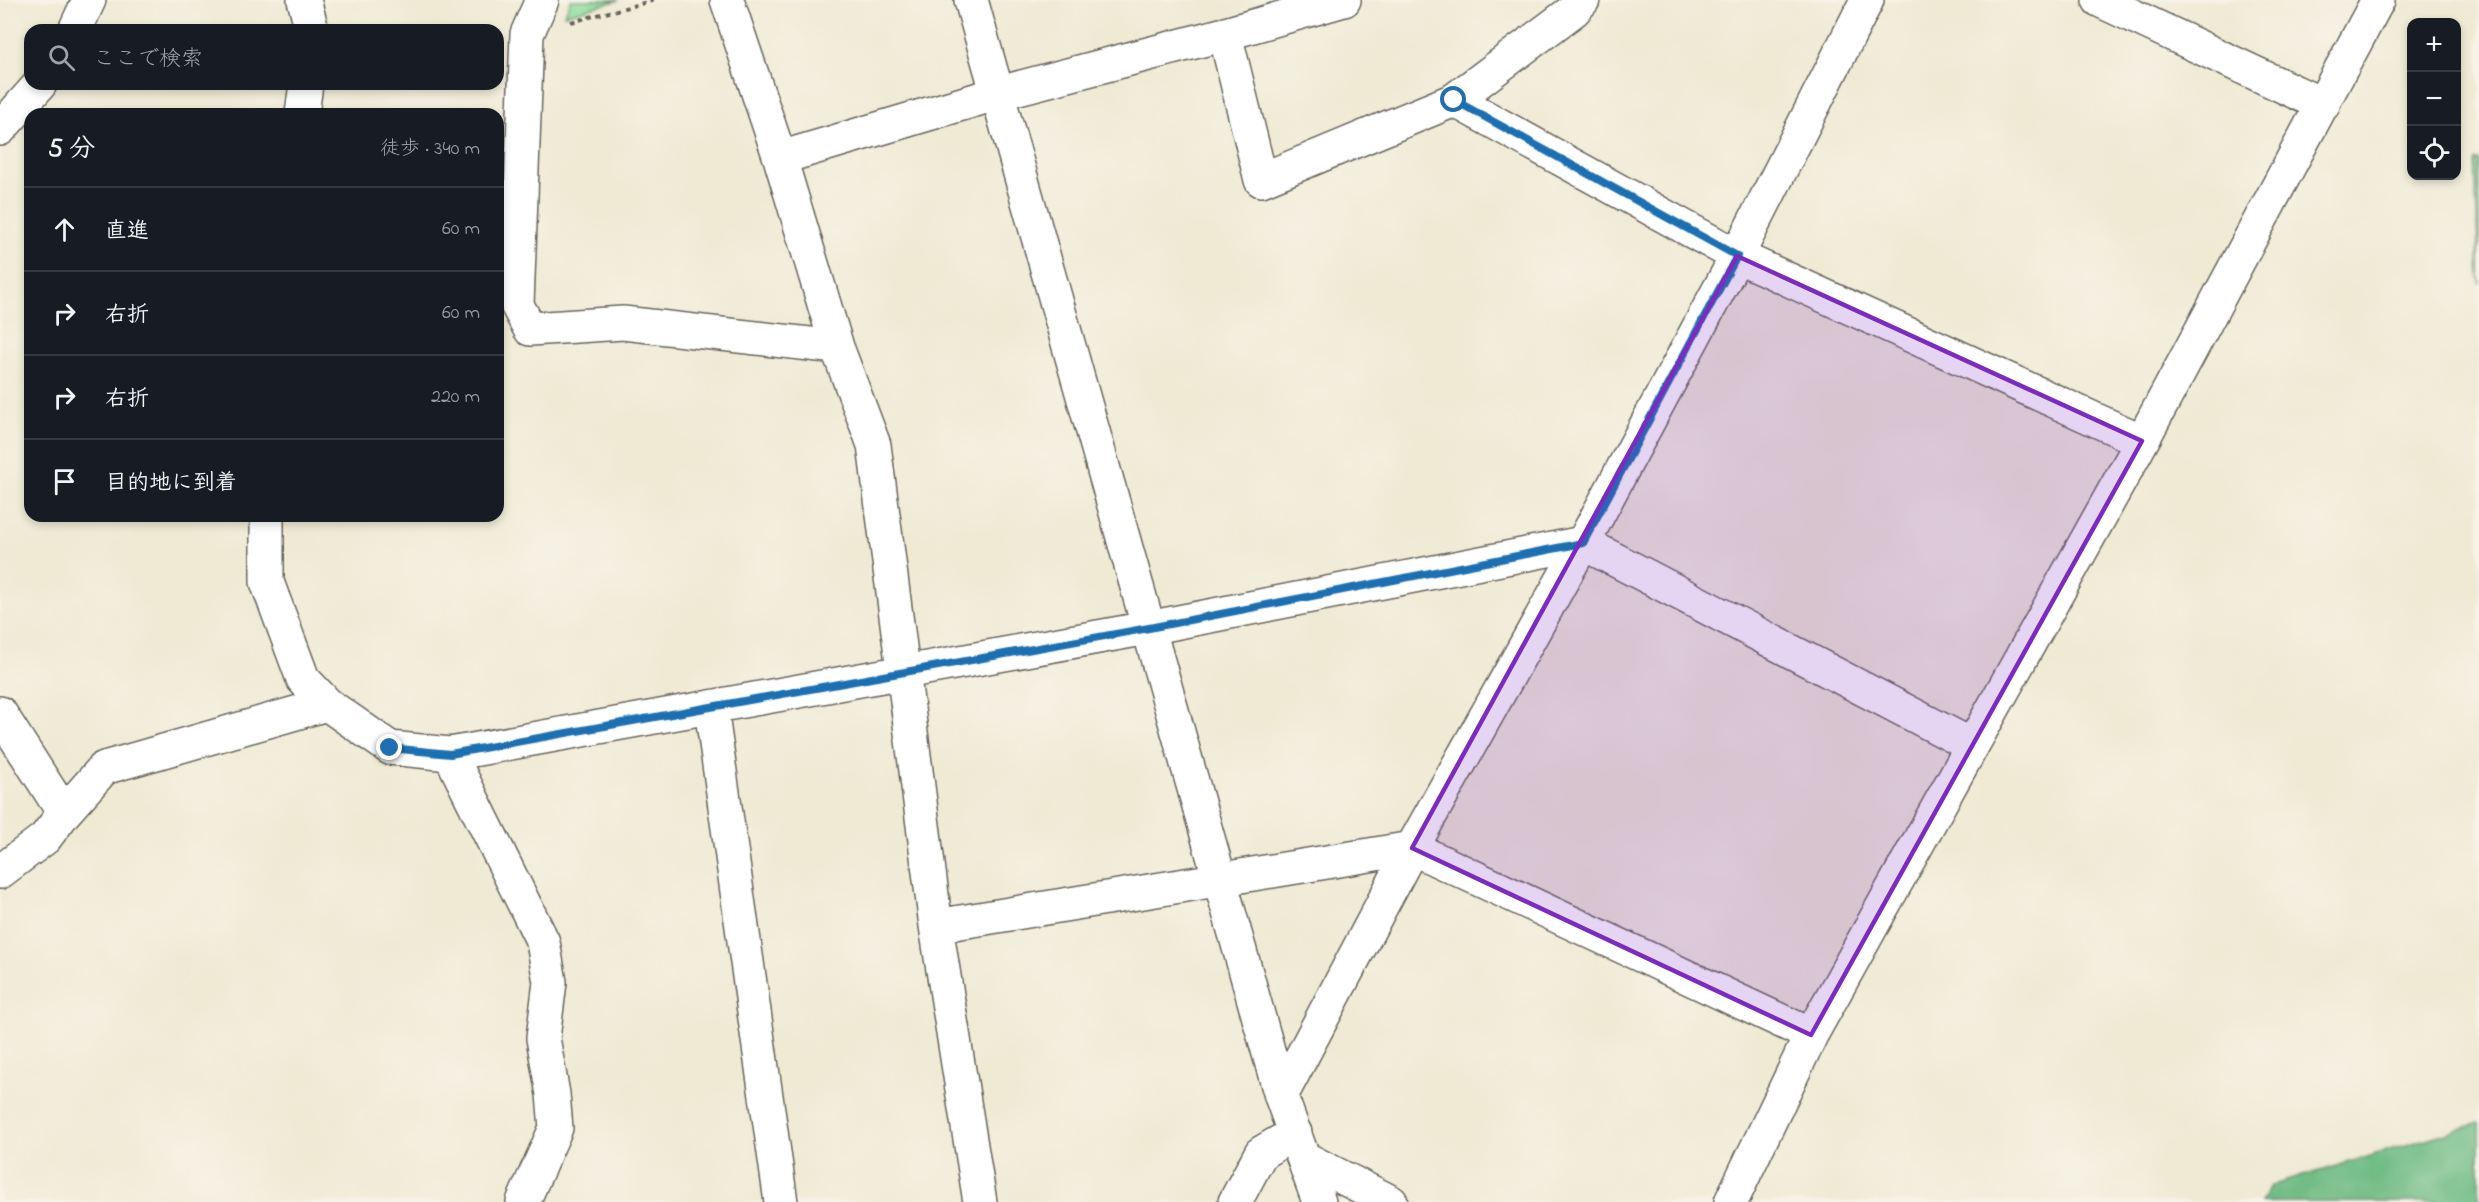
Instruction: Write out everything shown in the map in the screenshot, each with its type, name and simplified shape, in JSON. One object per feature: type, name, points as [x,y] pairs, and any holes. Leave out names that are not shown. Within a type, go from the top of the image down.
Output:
[{"type":"street","points":[[78,24],[89,0]]},
{"type":"street","points":[[304,0],[310,24]]},
{"type":"street","points":[[542,0],[527,34],[517,305],[530,329],[623,323],[837,347]]},
{"type":"street","points":[[727,0],[780,158],[837,347],[874,445],[936,926],[980,1202]]},
{"type":"street","points":[[971,0],[1281,1096],[1319,1202]]},
{"type":"street","points":[[780,158],[999,93],[1226,34],[1344,0]]},
{"type":"street","points":[[1226,34],[1261,180],[1454,100],[1574,10],[1583,0]]},
{"type":"street","points":[[1281,1096],[1412,848],[1583,543],[1737,256],[1867,0]]},
{"type":"street","points":[[2099,0],[2323,105]]},
{"type":"street","points":[[1731,1202],[1811,1035],[2142,441],[2378,0]]},
{"type":"street","points":[[0,129],[35,90]]},
{"type":"street","points":[[303,108],[305,90]]},
{"type":"street","points":[[1454,100],[1737,256],[2142,441]]},
{"type":"street","points":[[267,522],[267,582],[303,678],[327,704],[390,748],[450,754],[902,674],[1583,543],[1971,745]]},
{"type":"street","points":[[0,872],[45,838],[104,768],[327,704]]},
{"type":"street","points":[[711,708],[781,1202]]},
{"type":"street","points":[[0,713],[64,813]]},
{"type":"street","points":[[450,754],[543,942],[550,982],[543,1038],[554,1094],[555,1128],[523,1202]]},
{"type":"street","points":[[936,926],[1412,848],[1811,1035]]},
{"type":"street","points":[[1235,1202],[1261,1153],[1300,1145],[1391,1202]]},
{"type":"path","points":[[527,34],[655,0]]},
{"type":"highlighted area","points":[[1737,256],[2142,441],[1811,1035],[1412,848]]},
{"type":"green space","points":[[571,0],[619,0],[564,15]]},
{"type":"green space","points":[[2479,160],[2479,284],[2475,161]]},
{"type":"green space","points":[[2479,1123],[2479,1202],[2261,1202],[2270,1186]]},
{"type":"route","points":[[390,748],[450,754],[902,674],[1583,543],[1737,256],[1454,100]]}]
